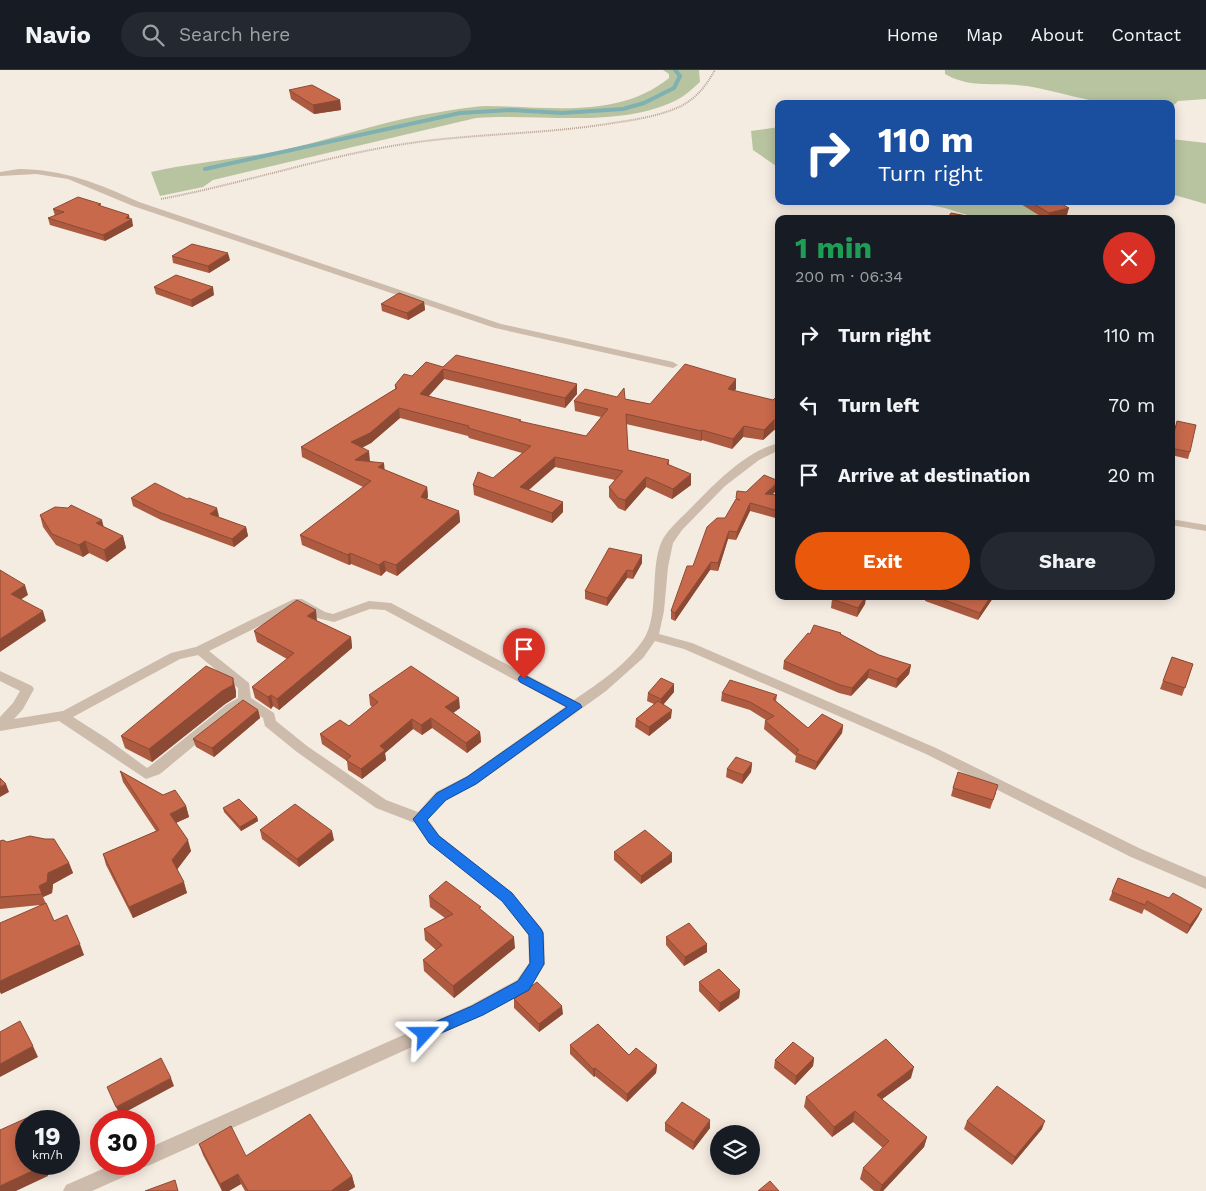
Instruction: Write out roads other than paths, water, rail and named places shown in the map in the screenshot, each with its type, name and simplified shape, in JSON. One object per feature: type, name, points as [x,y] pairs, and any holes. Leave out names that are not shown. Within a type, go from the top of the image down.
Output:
[{"type":"street","points":[[0,174],[15,171],[42,171],[85,181],[136,204],[498,326],[673,365]]},
{"type":"street","points":[[420,819],[442,796],[472,780],[576,707],[601,688],[638,655],[652,636],[658,611],[662,567],[667,543],[678,528],[721,484],[755,458],[775,448]]},
{"type":"street","points":[[1175,523],[1206,528]]},
{"type":"street","points":[[0,725],[60,716],[176,656],[200,650],[298,602],[321,615],[334,618],[369,605],[387,606],[576,707]]},
{"type":"street","points":[[652,636],[688,646],[931,751],[1136,853],[1206,883]]},
{"type":"street","points":[[200,650],[244,686],[245,700]]},
{"type":"street","points":[[0,675],[26,689],[18,706],[0,725]]},
{"type":"street","points":[[60,716],[101,741],[146,774],[155,770],[231,708],[245,700]]},
{"type":"street","points":[[155,1154],[477,1010],[524,985],[537,964],[536,933],[507,897],[434,839],[420,819],[382,804],[302,749],[270,723],[269,716],[245,700]]},
{"type":"street","points":[[72,1191],[108,1175]]},
{"type":"waterway","points":[[205,169],[460,113],[511,110],[562,113],[623,109],[644,103],[674,88],[680,76],[675,70]]}]
